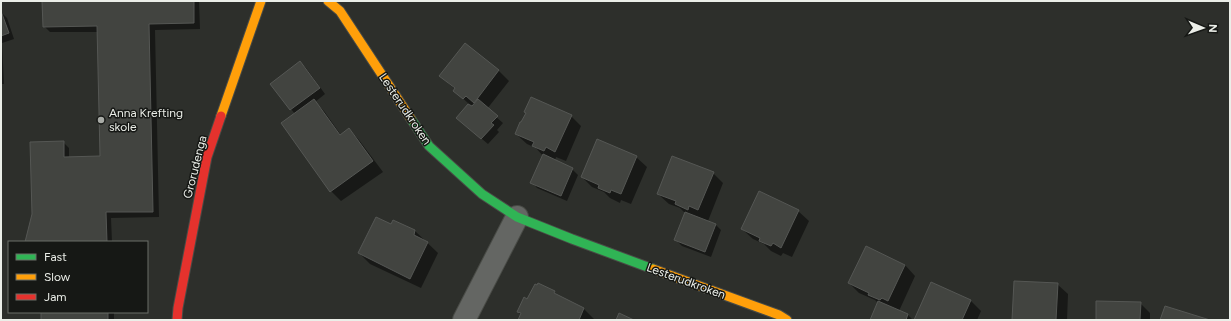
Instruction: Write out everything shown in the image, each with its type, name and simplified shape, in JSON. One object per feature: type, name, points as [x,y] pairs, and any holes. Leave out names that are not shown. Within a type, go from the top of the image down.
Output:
[{"type":"street","name":"Grorudenga","points":[[177,320],[179,300],[207,157],[261,1]]},
{"type":"street","name":"Lesterudkroken","points":[[328,1],[340,11],[429,146],[482,194],[517,217],[572,239],[779,315],[787,320]]},
{"type":"street","points":[[464,320],[517,217]]},
{"type":"building","points":[[42,1],[194,1],[194,23],[149,24],[153,212],[106,212],[107,241],[25,241],[32,214],[30,142],[64,141],[64,157],[100,156],[97,26],[43,27]]},
{"type":"building","points":[[1,11],[9,33],[1,36]]},
{"type":"building","points":[[465,43],[499,70],[474,103],[466,96],[463,99],[453,91],[455,88],[439,76]]},
{"type":"building","points":[[300,61],[320,88],[290,110],[270,84]]},
{"type":"building","points":[[531,97],[572,115],[555,152],[546,147],[544,151],[532,146],[534,142],[515,134],[526,113],[524,112]]},
{"type":"building","points":[[314,99],[340,135],[349,128],[373,161],[330,192],[281,123]]},
{"type":"building","points":[[478,99],[498,116],[491,123],[494,125],[481,139],[456,118],[468,104],[472,106]]},
{"type":"building","points":[[597,139],[637,156],[621,194],[611,190],[610,193],[598,188],[599,185],[581,177]]},
{"type":"building","points":[[543,154],[573,168],[561,196],[530,183]]},
{"type":"building","points":[[672,156],[714,172],[698,210],[689,206],[688,210],[675,204],[676,201],[657,194]]},
{"type":"building","points":[[759,191],[799,210],[781,248],[773,243],[771,246],[759,241],[760,238],[741,229]]},
{"type":"building","points":[[685,212],[716,224],[705,252],[674,240]]},
{"type":"building","points":[[376,217],[391,224],[393,220],[415,230],[414,235],[428,242],[410,279],[358,253]]},
{"type":"building","points":[[866,246],[905,265],[888,301],[882,298],[880,300],[868,295],[869,293],[848,283]]},
{"type":"building","points":[[1014,281],[1058,283],[1056,320],[1012,320]]},
{"type":"building","points":[[931,282],[971,300],[962,320],[914,320]]},
{"type":"building","points":[[538,283],[584,308],[579,320],[518,320],[521,313],[517,312],[524,297],[527,299],[535,284],[537,285]]},
{"type":"building","points":[[878,301],[908,314],[906,320],[870,320]]},
{"type":"building","points":[[1096,301],[1141,302],[1140,320],[1096,320]]},
{"type":"building","points":[[1165,306],[1210,320],[1160,320]]},
{"type":"building","points":[[41,313],[108,313],[108,320],[41,320]]},
{"type":"building","points":[[619,313],[634,320],[616,320]]},
{"type":"traffic: fast","points":[[411,119],[429,146],[482,194],[517,217],[653,269]]},
{"type":"traffic: slow","points":[[221,116],[261,1]]},
{"type":"traffic: slow","points":[[328,1],[340,11],[411,119]]},
{"type":"traffic: slow","points":[[653,269],[779,315],[787,320]]},
{"type":"traffic: jam","points":[[177,320],[207,157],[221,116]]},
{"type":"place","name":"Anna Krefting skole","points":[[101,120]]}]
